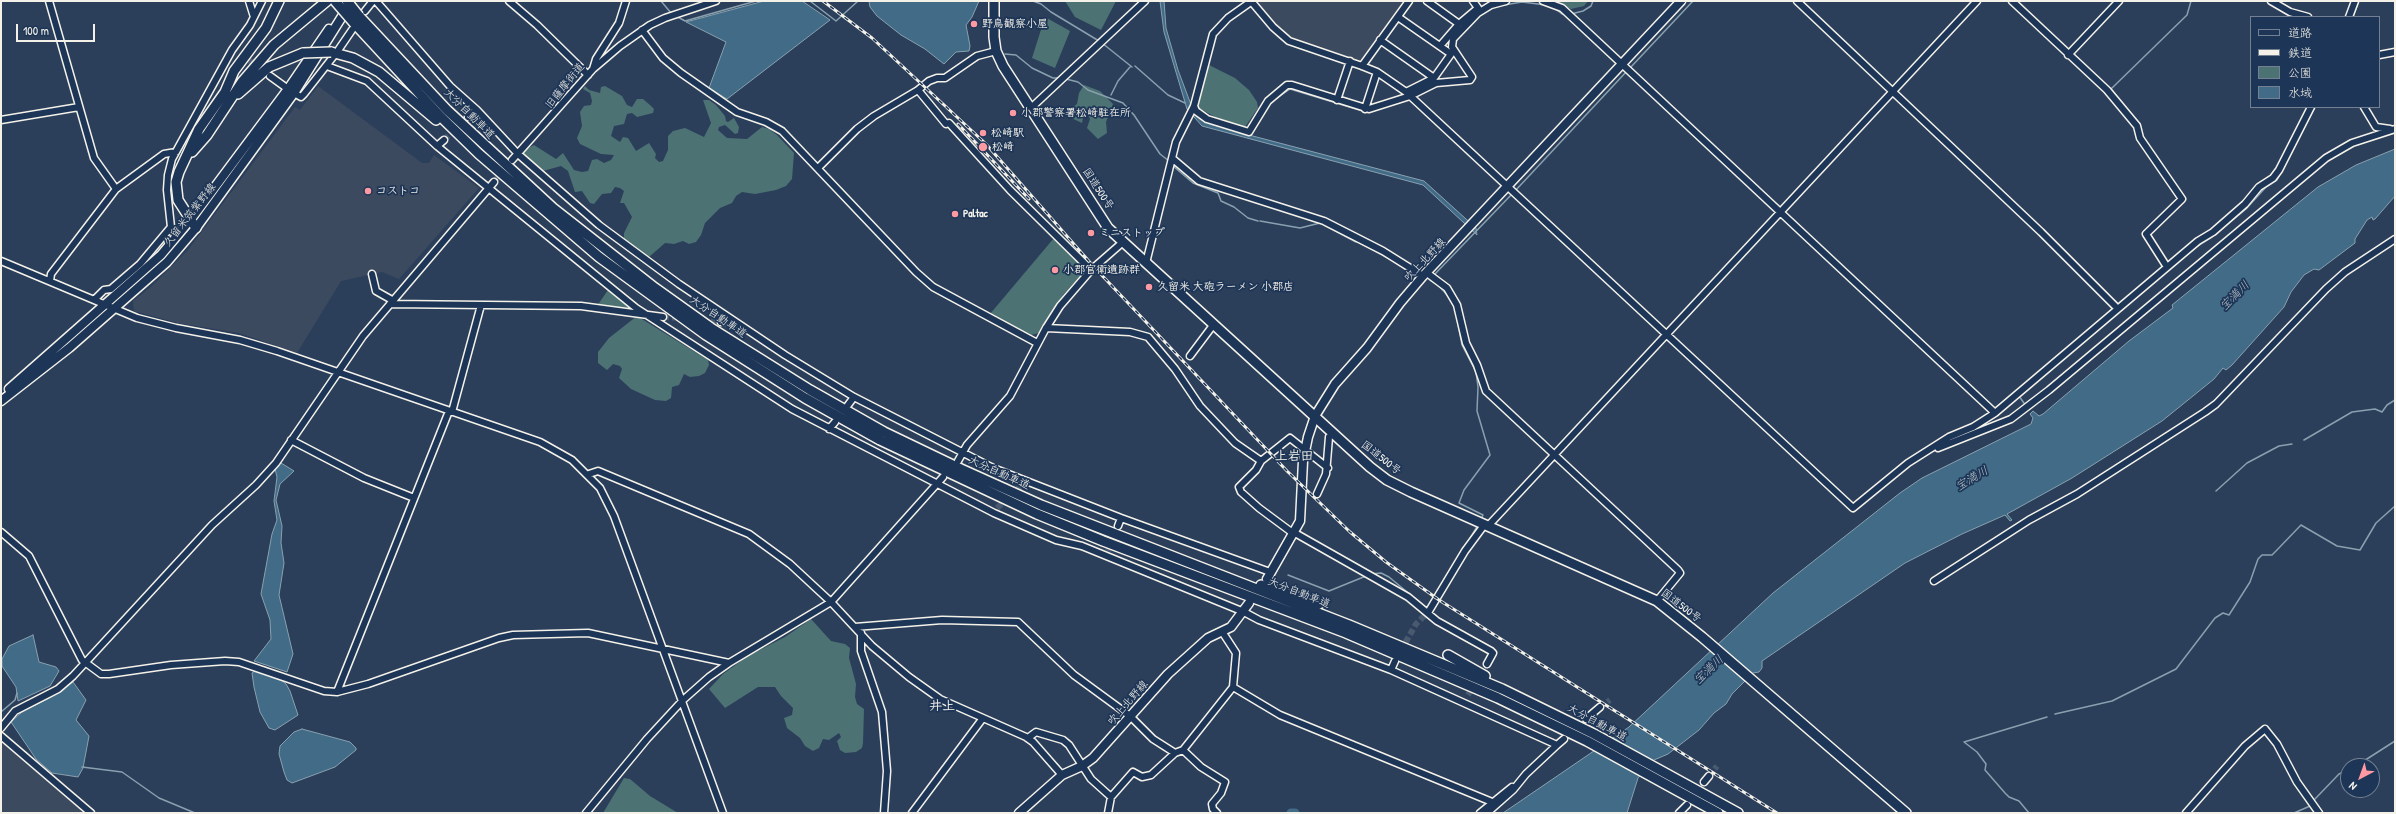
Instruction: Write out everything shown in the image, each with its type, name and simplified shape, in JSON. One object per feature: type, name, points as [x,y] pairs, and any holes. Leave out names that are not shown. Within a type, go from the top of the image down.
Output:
[{"type":"highway","points":[[225,92],[234,71],[266,28],[279,1]]},
{"type":"highway","points":[[196,228],[181,205],[176,194],[176,182],[199,129],[225,92],[275,39],[320,1]]},
{"type":"highway","points":[[187,158],[207,135],[234,97],[242,82],[274,45],[327,1]]},
{"type":"highway","name":"大分自動車道","points":[[335,1],[358,20],[447,110],[524,182],[611,254],[711,328],[810,390],[884,432],[1041,505],[1422,655],[1559,716],[1594,734],[1680,787],[1718,813]]},
{"type":"highway","name":"大分自動車道","points":[[349,1],[358,20],[441,117],[497,171],[598,257],[706,335],[799,394],[880,440],[1037,514],[1419,663],[1738,813]]},
{"type":"highway","name":"国道500号","points":[[994,1],[994,37],[996,50],[1003,66],[1104,221],[1123,242],[1315,416],[1387,480],[1657,601],[1702,637],[1906,813]]},
{"type":"highway","points":[[234,97],[269,67],[303,53],[334,53],[353,58],[379,72],[497,171]]},
{"type":"highway","points":[[1170,557],[1319,604]]},
{"type":"highway","points":[[1448,655],[1559,716]]},
{"type":"main road","name":"久留米筑紫野線","points":[[1,401],[115,308],[167,262],[196,228],[291,91],[349,1]]},
{"type":"main road","name":"吹上北野線","points":[[1269,575],[1300,521],[1306,450],[1315,416],[1335,384],[1368,348],[1400,303],[1425,274],[1681,1]]},
{"type":"main road","name":"久留米筑紫野線","points":[[1,396],[108,304],[162,255],[291,91]]},
{"type":"main road","name":"吹上北野線","points":[[1018,813],[1062,775],[1082,766],[1098,752],[1181,660],[1208,638],[1223,633],[1236,622],[1249,603]]},
{"type":"street","points":[[49,1],[94,158],[116,189]]},
{"type":"street","points":[[250,1],[254,17]]},
{"type":"street","points":[[95,299],[104,290],[111,289],[140,264],[171,227],[167,200],[168,175],[176,152],[232,50],[254,17],[262,1]]},
{"type":"street","points":[[270,76],[301,97],[327,66],[334,53],[373,1]]},
{"type":"street","points":[[376,1],[450,86],[477,110],[518,154],[599,225],[732,321],[854,397],[961,453],[1023,483],[1121,518],[1269,575]]},
{"type":"street","points":[[509,1],[537,25],[588,75]]},
{"type":"street","name":"旧薩摩街道","points":[[512,160],[593,69],[596,59],[619,23],[626,1]]},
{"type":"street","points":[[593,69],[642,30],[666,18],[716,1]]},
{"type":"street","points":[[1031,108],[1145,1]]},
{"type":"street","points":[[1146,263],[1180,130],[1194,106],[1213,34],[1228,18],[1252,1],[1273,27],[1289,41],[1350,61],[1377,72],[1408,94],[1853,508],[1908,463],[1949,437],[1973,427],[1995,413],[2117,308],[2198,241],[2213,232],[2228,220],[2245,204],[2259,187],[2273,178],[2279,170],[2310,108]]},
{"type":"street","points":[[1362,66],[1409,1]]},
{"type":"street","points":[[1427,1],[1459,24]]},
{"type":"street","points":[[1440,46],[1459,24],[1478,8],[1473,1]]},
{"type":"street","points":[[1454,54],[1451,42],[1466,23],[1491,5],[1506,1]]},
{"type":"street","points":[[1543,1],[1562,8],[1621,66],[1995,413]]},
{"type":"street","points":[[1797,1],[2041,232],[2117,308]]},
{"type":"street","points":[[1429,611],[1465,551],[1487,525],[1894,92],[1977,1]]},
{"type":"street","points":[[2012,1],[2107,90],[2137,126],[2140,138],[2182,199],[2146,234],[2167,267]]},
{"type":"street","points":[[2068,55],[2119,1]]},
{"type":"street","points":[[2271,1],[2290,12],[2304,16]]},
{"type":"street","points":[[2349,16],[2354,1]]},
{"type":"street","points":[[1194,106],[1196,111],[1207,118],[1249,132],[1268,101],[1288,86],[1292,85],[1365,109],[1436,83],[1470,80],[1472,77],[1454,54],[1398,17]]},
{"type":"street","points":[[642,30],[654,48],[670,65],[737,112],[776,127],[818,168],[916,272],[934,287],[1037,343]]},
{"type":"street","points":[[1380,40],[1434,78]]},
{"type":"street","points":[[232,50],[242,55]]},
{"type":"street","points":[[818,168],[857,129],[874,116],[918,90],[929,81],[949,75],[978,56],[996,50]]},
{"type":"street","points":[[2380,55],[2395,52]]},
{"type":"street","points":[[1408,94],[1434,78],[1454,54]]},
{"type":"street","points":[[1337,100],[1350,61]]},
{"type":"street","points":[[327,66],[367,81],[437,146],[489,187],[605,285],[749,383],[829,429],[937,484],[1056,540],[1107,554],[1244,612],[1259,620],[1391,670],[1464,701],[1557,745]]},
{"type":"street","points":[[1365,109],[1377,72]]},
{"type":"street","points":[[918,90],[946,124],[949,123],[1010,190],[1091,270]]},
{"type":"street","points":[[1,120],[79,107]]},
{"type":"street","points":[[2365,108],[2376,127]]},
{"type":"street","points":[[468,117],[477,110]]},
{"type":"street","points":[[2376,127],[2393,129]]},
{"type":"street","points":[[2366,138],[2376,127]]},
{"type":"street","points":[[1930,450],[2003,423],[2019,414],[2326,158],[2338,150],[2366,138],[2393,129]]},
{"type":"street","points":[[437,146],[444,140]]},
{"type":"street","points":[[50,281],[51,274],[116,189],[164,154],[176,152]]},
{"type":"street","points":[[1173,159],[1199,181],[1324,221],[1383,251],[1447,288],[1457,305],[1466,343],[1477,365],[1486,391],[1678,570],[1680,574],[1657,601]]},
{"type":"street","points":[[1,728],[15,711],[58,689],[85,664],[212,525],[256,485],[276,464],[363,336],[494,182]]},
{"type":"street","points":[[1934,580],[2029,520],[2078,494],[2216,404],[2326,289],[2345,272],[2395,239]]},
{"type":"street","points":[[958,461],[961,453],[1010,396],[1037,343],[1066,298],[1091,270],[1123,242]]},
{"type":"street","points":[[1,261],[115,308],[160,324],[240,340],[550,446],[565,454],[588,474],[605,495],[683,700],[723,813]]},
{"type":"street","points":[[372,274],[376,291],[391,302],[581,306],[663,316]]},
{"type":"street","points":[[337,692],[450,411],[481,305]]},
{"type":"street","points":[[721,322],[732,321]]},
{"type":"street","points":[[1190,356],[1214,324]]},
{"type":"street","points":[[1046,328],[1137,332],[1148,337],[1175,369],[1200,406],[1235,443],[1261,461]]},
{"type":"street","points":[[848,405],[854,397]]},
{"type":"street","points":[[829,429],[835,422]]},
{"type":"street","points":[[1317,494],[1328,468],[1329,437]]},
{"type":"street","points":[[1328,468],[1290,438],[1261,461],[1256,470],[1239,489],[1259,508],[1294,533],[1408,597],[1437,621],[1491,651],[1493,654],[1487,664]]},
{"type":"street","points":[[292,440],[364,478],[414,498]]},
{"type":"street","points":[[588,474],[598,471],[749,534],[790,564],[831,602],[889,662],[930,692],[1028,738],[1062,775]]},
{"type":"street","points":[[586,813],[647,739],[683,700],[709,677],[729,663],[831,602],[943,477]]},
{"type":"street","points":[[1118,526],[1121,518]]},
{"type":"street","points":[[1,532],[24,550],[33,562],[85,664],[101,674],[171,665],[239,662],[324,691],[337,692],[362,686],[509,635],[588,633],[729,663]]},
{"type":"street","points":[[855,627],[942,620],[1018,622],[1074,675],[1130,716],[1149,736],[1175,752]]},
{"type":"street","points":[[861,633],[861,651],[882,712],[887,771],[884,813]]},
{"type":"street","points":[[1108,813],[1110,797],[1133,772],[1142,777],[1151,775],[1175,752],[1183,750],[1233,687],[1236,653],[1223,633]]},
{"type":"street","points":[[1391,670],[1395,661]]},
{"type":"street","points":[[1233,687],[1280,715],[1492,802]]},
{"type":"street","points":[[1464,701],[1468,695]]},
{"type":"street","points":[[1586,720],[1600,708]]},
{"type":"street","points":[[912,813],[983,718]]},
{"type":"street","points":[[2186,813],[2245,746],[2265,729],[2277,744],[2297,782],[2319,813]]},
{"type":"street","points":[[1028,738],[1036,732],[1063,740],[1072,749],[1091,779],[1110,797]]},
{"type":"street","points":[[1,736],[91,813]]},
{"type":"street","points":[[1487,813],[1564,740]]},
{"type":"street","points":[[1183,750],[1201,767],[1225,782],[1221,793],[1212,804],[1213,809],[1217,813]]},
{"type":"street","points":[[1704,782],[1709,776]]},
{"type":"street","points":[[1480,813],[1492,802],[1520,782]]},
{"type":"street","points":[[1683,809],[1689,813]]},
{"type":"shaded area","points":[[1257,1],[1405,1],[1359,62],[1289,37],[1264,12]]},
{"type":"shaded area","points":[[318,86],[422,163],[429,163],[434,155],[479,188],[399,279],[382,272],[341,281],[297,353],[239,333],[178,323],[134,311],[133,301],[152,286],[188,250],[295,107],[300,110]]},
{"type":"shaded area","points":[[1,741],[5,743],[88,813],[1,813]]},
{"type":"green space","points":[[1065,1],[1116,1],[1101,30],[1075,17]]},
{"type":"green space","points":[[1551,1],[1588,1],[1584,6],[1571,9]]},
{"type":"green space","points":[[1045,17],[1070,31],[1055,68],[1032,58]]},
{"type":"green space","points":[[1207,64],[1235,78],[1249,90],[1257,102],[1258,108],[1245,127],[1215,117],[1199,108],[1197,103]]},
{"type":"green space","points":[[1084,85],[1100,91],[1113,104],[1106,122],[1107,133],[1098,139],[1087,128],[1090,119],[1088,114],[1080,109],[1083,118],[1082,123],[1069,117],[1073,107],[1077,104],[1079,93]]},
{"type":"green space","points":[[585,86],[589,90],[600,93],[601,87],[605,86],[622,96],[627,105],[632,107],[637,99],[643,99],[654,109],[653,113],[637,117],[632,113],[627,114],[624,124],[614,126],[611,136],[620,142],[623,137],[628,138],[636,151],[649,143],[656,154],[655,158],[659,162],[663,161],[668,150],[668,136],[673,131],[685,128],[704,137],[711,123],[703,100],[709,100],[716,105],[725,116],[726,121],[728,122],[734,118],[739,127],[738,133],[735,134],[725,125],[719,127],[718,130],[727,138],[747,139],[762,127],[769,129],[777,135],[794,153],[792,179],[786,186],[776,190],[755,194],[742,192],[736,196],[732,203],[720,208],[705,223],[701,235],[696,242],[689,244],[683,241],[674,244],[665,243],[649,257],[644,255],[624,240],[624,233],[632,217],[624,203],[620,203],[624,191],[615,187],[611,193],[602,194],[594,204],[590,203],[582,191],[575,192],[568,171],[561,166],[543,171],[524,154],[526,149],[534,145],[556,159],[563,153],[574,170],[582,172],[588,171],[592,160],[597,159],[604,163],[611,160],[614,155],[601,154],[580,144],[577,138],[582,126],[580,112],[584,106],[591,105],[592,101],[590,93],[583,89]]},
{"type":"green space","points":[[1054,238],[1086,269],[1063,295],[1039,333],[1031,335],[990,314]]},
{"type":"green space","points":[[608,290],[623,302],[633,311],[597,306]]},
{"type":"green space","points":[[637,316],[708,360],[709,365],[705,373],[699,376],[690,377],[684,374],[679,385],[672,387],[671,398],[666,401],[655,400],[631,389],[619,378],[622,369],[620,366],[613,364],[607,370],[598,363],[598,352],[609,338]]},
{"type":"green space","points":[[811,619],[831,641],[845,644],[850,648],[849,658],[856,684],[855,697],[857,704],[864,709],[863,743],[862,748],[856,752],[845,753],[840,750],[837,741],[841,737],[839,733],[829,740],[823,739],[819,748],[813,751],[805,746],[800,738],[787,728],[784,718],[792,715],[793,708],[781,696],[775,687],[758,687],[725,708],[709,689],[723,674],[748,656],[785,637]]},
{"type":"green space","points":[[624,778],[630,779],[650,796],[678,813],[603,813]]},
{"type":"water","points":[[764,1],[802,1],[830,20],[727,99],[709,88],[726,42],[686,22]]},
{"type":"water","points":[[869,1],[979,1],[972,17],[966,25],[970,46],[969,51],[956,52],[944,64],[925,49],[901,35],[877,16],[870,7]]},
{"type":"water","points":[[1160,1],[1164,1],[1166,28],[1178,70],[1193,110],[1249,135],[1424,181],[1476,228],[1477,235],[1423,185],[1202,126],[1187,109],[1164,32]]},
{"type":"water","name":"宝満川","points":[[2395,149],[2395,196],[2375,219],[2373,220],[2372,217],[2367,220],[2355,239],[2355,243],[2319,270],[2314,269],[2304,275],[2291,292],[2284,307],[2232,365],[2226,370],[2223,368],[2214,379],[2162,421],[2072,478],[2007,514],[2012,520],[2010,521],[2005,515],[1962,534],[1905,563],[1762,661],[1762,668],[1759,672],[1753,673],[1732,694],[1726,704],[1714,713],[1699,730],[1668,754],[1654,760],[1638,778],[1627,813],[1503,813],[1629,727],[1773,593],[1900,493],[1922,478],[2031,424],[2033,418],[2030,414],[2033,411],[2039,416],[2043,414],[2129,341],[2173,308],[2172,305],[2318,187],[2356,165]]},
{"type":"water","points":[[281,463],[294,471],[280,484],[276,500],[282,526],[281,543],[284,563],[279,595],[293,654],[287,672],[254,661],[271,639],[270,620],[261,594],[272,534],[277,520],[274,501],[277,477],[275,469]]},
{"type":"water","points":[[33,635],[39,662],[56,667],[59,671],[50,686],[18,701],[16,687],[2,666],[2,659],[9,646]]},
{"type":"water","points":[[255,671],[281,680],[286,684],[290,691],[298,715],[275,730],[269,728],[260,712],[252,673]]},
{"type":"water","points":[[73,682],[86,700],[76,720],[89,736],[83,768],[78,777],[52,773],[36,759],[11,722],[22,712],[53,696]]},
{"type":"water","points":[[302,729],[350,742],[356,750],[335,767],[292,783],[287,780],[284,772],[279,754],[280,746],[294,732]]},
{"type":"waterway","points":[[661,1],[671,13]]},
{"type":"waterway","points":[[676,16],[685,21],[756,1]]},
{"type":"waterway","points":[[810,1],[836,21],[858,1]]},
{"type":"waterway","points":[[1033,1],[1041,4],[1051,12],[1099,41]]},
{"type":"waterway","points":[[1571,14],[1583,11],[1591,6],[1593,1]]},
{"type":"waterway","points":[[1630,68],[1693,1]]},
{"type":"waterway","points":[[2141,129],[2140,124],[2111,89],[2187,15],[2191,1]]},
{"type":"waterway","points":[[2353,16],[2359,1]]},
{"type":"waterway","points":[[1504,5],[1522,2],[1546,5]]},
{"type":"waterway","points":[[1553,7],[1562,14],[1565,14]]},
{"type":"waterway","points":[[1473,21],[1484,12]]},
{"type":"waterway","points":[[1457,39],[1455,45],[1474,75]]},
{"type":"waterway","points":[[1102,43],[1132,67]]},
{"type":"waterway","points":[[1005,54],[1016,55],[1032,68],[1053,78],[1060,78]]},
{"type":"waterway","points":[[1135,66],[1168,95],[1185,103]]},
{"type":"waterway","points":[[1111,95],[1118,81],[1130,67]]},
{"type":"waterway","points":[[1515,191],[1627,71]]},
{"type":"waterway","points":[[1066,79],[1078,82],[1088,90],[1123,103],[1134,115],[1160,154],[1169,161]]},
{"type":"waterway","points":[[1462,84],[1467,84],[1469,82]]},
{"type":"waterway","points":[[1429,90],[1438,86]]},
{"type":"waterway","points":[[1274,100],[1290,89],[1366,112],[1387,106]]},
{"type":"waterway","points":[[1415,97],[1426,91]]},
{"type":"waterway","points":[[2080,345],[2196,247],[2212,237],[2246,209],[2266,187],[2277,180],[2314,108]]},
{"type":"waterway","points":[[1248,130],[1256,116]]},
{"type":"waterway","points":[[1173,166],[1193,183],[1218,193],[1221,201],[1234,207],[1248,218],[1258,221]]},
{"type":"waterway","points":[[1434,275],[1512,194]]},
{"type":"waterway","points":[[1260,221],[1300,228],[1320,223]]},
{"type":"waterway","points":[[1324,225],[1356,242]]},
{"type":"waterway","points":[[1360,243],[1390,259],[1417,277]]},
{"type":"waterway","points":[[1431,278],[1430,280],[1438,285],[1450,298]]},
{"type":"waterway","points":[[1456,313],[1462,345],[1476,372],[1478,387],[1477,411],[1490,455],[1464,490],[1459,503],[1483,515],[1481,519]]},
{"type":"waterway","points":[[2022,394],[2048,372]]},
{"type":"waterway","points":[[2019,396],[2026,406]]},
{"type":"waterway","points":[[2304,440],[2352,412],[2375,409],[2382,412],[2387,405],[2395,400]]},
{"type":"waterway","points":[[2216,491],[2247,463],[2279,446],[2292,444]]},
{"type":"waterway","points":[[2055,714],[2112,701],[2176,669],[2215,618],[2223,613],[2229,615],[2250,582],[2258,559],[2262,555],[2272,555],[2301,525],[2337,546],[2360,550],[2376,523],[2395,506]]},
{"type":"waterway","points":[[1466,545],[1478,525]]},
{"type":"waterway","points":[[1371,574],[1381,573],[1389,577],[1418,601]]},
{"type":"waterway","points":[[1288,575],[1329,591],[1366,576]]},
{"type":"waterway","points":[[1,712],[15,700],[17,693]]},
{"type":"waterway","points":[[2029,813],[2019,801],[2009,797],[2005,793],[1985,770],[1986,764],[1977,752],[1964,742],[2047,717]]},
{"type":"waterway","points":[[2368,758],[2395,741]]},
{"type":"waterway","points":[[82,767],[122,772],[159,798],[195,813]]},
{"type":"waterway","points":[[2315,799],[2340,774]]},
{"type":"waterway","points":[[2294,813],[2310,806]]},
{"type":"tunnel","points":[[242,55],[258,67]]},
{"type":"tunnel","points":[[444,140],[468,117]]},
{"type":"tunnel","points":[[494,182],[510,163]]},
{"type":"tunnel","points":[[663,317],[681,318]]},
{"type":"tunnel","points":[[702,321],[721,322]]},
{"type":"tunnel","points":[[997,508],[1021,486]]},
{"type":"tunnel","points":[[1108,551],[1118,526]]},
{"type":"tunnel","points":[[1401,650],[1416,624],[1429,611]]},
{"type":"tunnel","points":[[1468,695],[1475,684]]},
{"type":"tunnel","points":[[1600,707],[1610,700]]},
{"type":"tunnel","points":[[1709,776],[1717,766]]},
{"type":"railway","points":[[823,1],[872,38],[986,144],[1094,267],[1287,471],[1350,532],[1386,562],[1439,600],[1777,813]]},
{"type":"railway","points":[[958,124],[1029,199]]},
{"type":"place","name":"野鳥観察小屋","points":[[974,24]]},
{"type":"place","name":"小郡警察署松崎駐在所","points":[[1013,113]]},
{"type":"place","name":"松崎駅","points":[[983,133]]},
{"type":"place","name":"松崎","points":[[983,147]]},
{"type":"place","name":"コストコ","points":[[368,191]]},
{"type":"place","name":"Paltac","points":[[955,214]]},
{"type":"place","name":"ミニストップ","points":[[1091,233]]},
{"type":"place","name":"小郡官衛遺跡群","points":[[1055,270]]},
{"type":"place","name":"久留米 大砲ラーメン 小郡店","points":[[1149,287]]},
{"type":"district","name":"上岩田","points":[[1294,457]]},
{"type":"district","name":"井上","points":[[942,707]]}]
